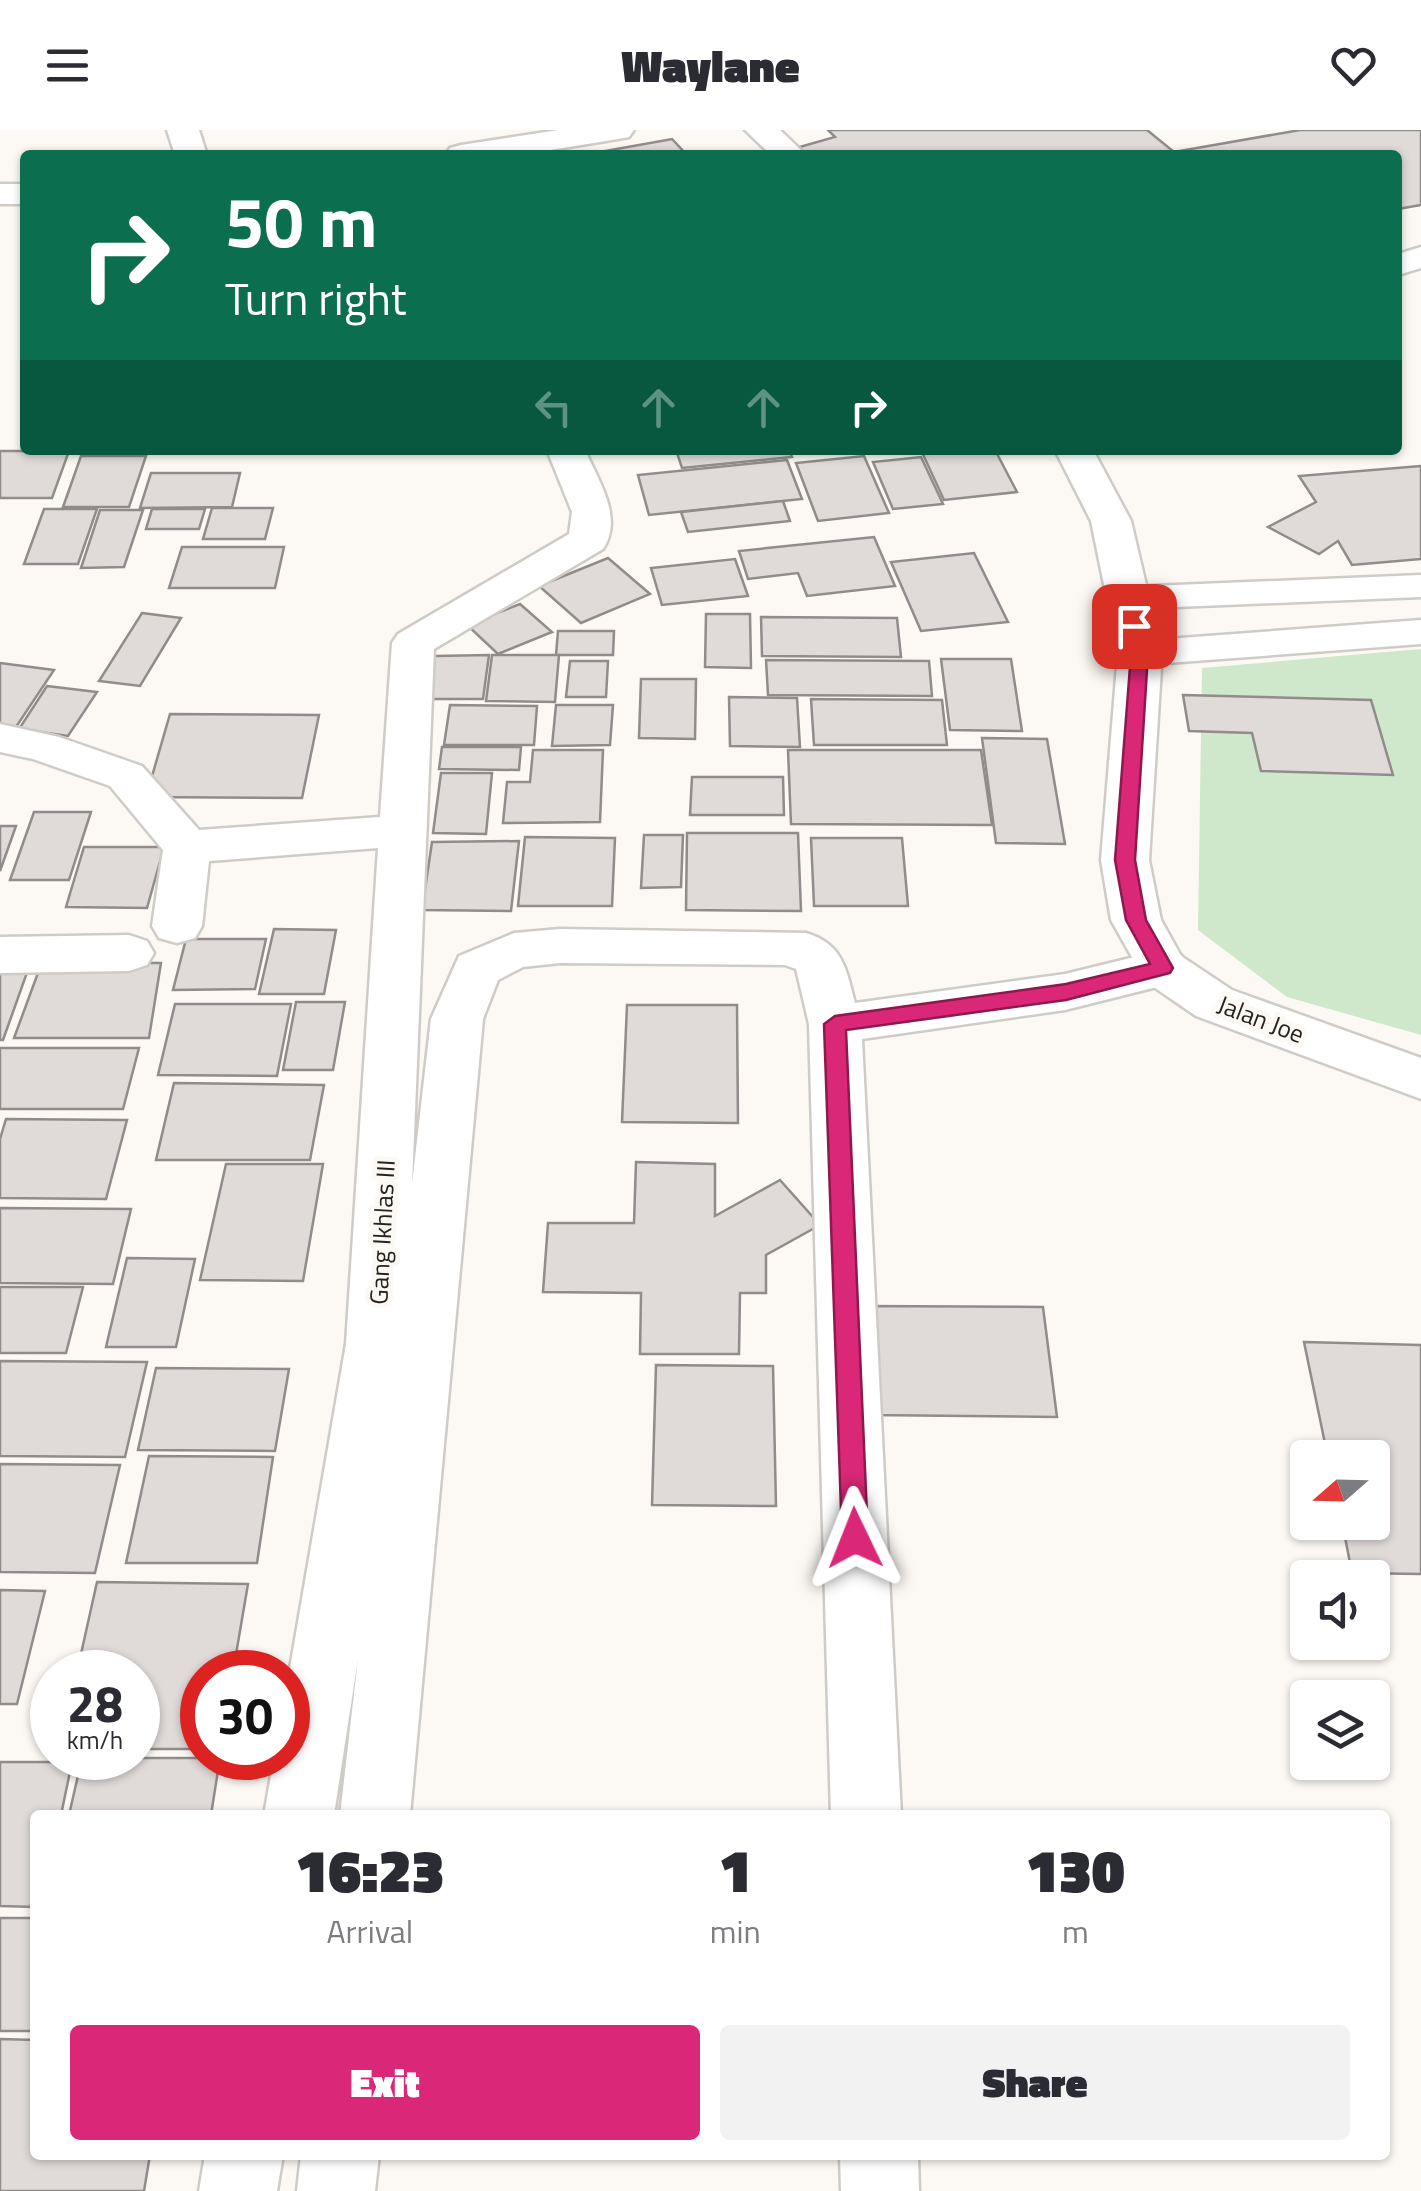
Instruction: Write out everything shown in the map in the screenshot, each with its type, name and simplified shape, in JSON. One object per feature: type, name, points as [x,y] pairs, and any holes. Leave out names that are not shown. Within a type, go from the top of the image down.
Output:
[{"type":"street","points":[[492,150],[618,130]]},
{"type":"street","points":[[762,130],[784,150]]},
{"type":"street","name":"Gang Ikhlas III","points":[[301,1810],[376,1344],[413,643],[588,540],[592,512],[568,455]]},
{"type":"street","name":"Jalan Joe","points":[[1077,455],[1111,521],[1140,654],[1125,860],[1136,920],[1163,968],[1214,1003],[1421,1079]]},
{"type":"street","points":[[0,738],[43,747],[126,776],[186,847],[177,926]]},
{"type":"street","points":[[186,847],[402,832]]},
{"type":"street","points":[[376,1810],[457,1019],[476,969],[514,951],[560,946],[796,949],[819,960],[835,1024],[866,1810]]},
{"type":"street","points":[[0,955],[129,953]]},
{"type":"street","points":[[835,1024],[1066,992],[1163,968]]},
{"type":"street","points":[[238,2191],[243,2160]]},
{"type":"street","points":[[336,2191],[339,2160]]},
{"type":"street","points":[[879,2160],[880,2191]]},
{"type":"lane","points":[[1128,598],[1421,586]]},
{"type":"lane","points":[[1140,654],[1421,632]]},
{"type":"green space","points":[[1421,649],[1421,1035],[1287,997],[1198,930],[1202,668]]},
{"type":"building","points":[[828,130],[1147,130],[1172,150],[796,148],[835,137]]},
{"type":"building","points":[[1300,130],[1421,130],[1421,205],[1402,208],[1402,150],[1185,150]]},
{"type":"building","points":[[672,139],[682,150],[611,150]]},
{"type":"building","points":[[0,451],[68,455],[52,498],[0,498]]},
{"type":"building","points":[[678,455],[792,457],[682,468]]},
{"type":"building","points":[[923,455],[998,455],[1017,492],[944,500]]},
{"type":"building","points":[[81,456],[146,456],[129,507],[63,507]]},
{"type":"building","points":[[864,456],[889,513],[818,521],[796,463]]},
{"type":"building","points":[[921,457],[943,504],[893,509],[873,462]]},
{"type":"building","points":[[787,460],[802,499],[649,515],[638,475]]},
{"type":"building","points":[[1421,466],[1421,559],[1352,565],[1338,541],[1319,554],[1268,527],[1316,502],[1299,476]]},
{"type":"building","points":[[151,473],[240,473],[232,507],[140,508]]},
{"type":"building","points":[[783,501],[790,521],[688,532],[681,512]]},
{"type":"building","points":[[212,508],[273,508],[265,539],[203,539]]},
{"type":"building","points":[[44,509],[97,509],[78,564],[24,564]]},
{"type":"building","points":[[152,509],[205,509],[199,529],[146,529]]},
{"type":"building","points":[[100,510],[143,510],[124,567],[81,568]]},
{"type":"building","points":[[874,537],[895,586],[807,596],[798,573],[748,579],[739,551]]},
{"type":"building","points":[[182,547],[284,547],[275,588],[169,588]]},
{"type":"building","points":[[974,553],[1008,622],[921,631],[891,562]]},
{"type":"building","points":[[608,558],[650,594],[581,623],[539,586]]},
{"type":"building","points":[[735,559],[748,596],[662,605],[651,568]]},
{"type":"building","points":[[520,604],[552,632],[498,654],[467,625]]},
{"type":"building","points":[[142,613],[181,618],[140,686],[99,681]]},
{"type":"building","points":[[706,614],[750,614],[751,668],[705,667]]},
{"type":"building","points":[[761,617],[897,618],[901,657],[762,656]]},
{"type":"building","points":[[558,631],[614,631],[613,655],[556,655]]},
{"type":"building","points":[[489,655],[483,699],[429,699],[435,656]]},
{"type":"building","points":[[492,655],[559,655],[555,702],[486,701]]},
{"type":"building","points":[[941,659],[1011,659],[1022,731],[950,730]]},
{"type":"building","points":[[766,660],[929,661],[932,696],[768,695]]},
{"type":"building","points":[[570,661],[608,661],[606,697],[566,697]]},
{"type":"building","points":[[0,663],[54,670],[14,730],[0,728]]},
{"type":"building","points":[[641,679],[696,679],[695,739],[639,738]]},
{"type":"building","points":[[47,686],[97,692],[68,736],[19,729]]},
{"type":"building","points":[[1183,695],[1371,700],[1393,775],[1261,771],[1252,733],[1189,731]]},
{"type":"building","points":[[729,697],[797,698],[800,747],[730,746]]},
{"type":"building","points":[[811,699],[942,700],[947,745],[814,745]]},
{"type":"building","points":[[450,705],[537,706],[534,745],[444,745]]},
{"type":"building","points":[[556,705],[613,705],[610,745],[552,746]]},
{"type":"building","points":[[170,714],[319,715],[302,798],[146,797]]},
{"type":"building","points":[[982,738],[1047,739],[1065,844],[996,843]]},
{"type":"building","points":[[442,747],[521,747],[519,770],[439,769]]},
{"type":"building","points":[[533,750],[603,750],[600,822],[503,823],[507,782],[530,782]]},
{"type":"building","points":[[788,750],[981,750],[992,825],[791,824]]},
{"type":"building","points":[[441,773],[492,773],[486,834],[433,833]]},
{"type":"building","points":[[692,777],[783,777],[784,815],[690,815]]},
{"type":"building","points":[[34,812],[91,812],[69,880],[10,880]]},
{"type":"building","points":[[0,826],[16,826],[0,871]]},
{"type":"building","points":[[687,833],[798,833],[801,911],[686,910]]},
{"type":"building","points":[[644,835],[683,835],[681,887],[641,888]]},
{"type":"building","points":[[525,837],[615,838],[612,906],[518,906]]},
{"type":"building","points":[[811,838],[902,838],[908,906],[814,906]]},
{"type":"building","points":[[519,841],[511,911],[422,910],[432,842]]},
{"type":"building","points":[[84,847],[164,847],[147,908],[66,907]]},
{"type":"building","points":[[274,929],[336,930],[324,994],[259,994]]},
{"type":"building","points":[[186,939],[266,939],[255,989],[173,990]]},
{"type":"building","points":[[42,962],[161,963],[149,1038],[14,1038]]},
{"type":"building","points":[[0,966],[29,967],[3,1040],[0,1040]]},
{"type":"building","points":[[296,1002],[345,1002],[333,1070],[283,1070]]},
{"type":"building","points":[[175,1004],[291,1004],[277,1076],[158,1075]]},
{"type":"building","points":[[627,1005],[737,1005],[738,1123],[622,1122]]},
{"type":"building","points":[[0,1048],[139,1048],[123,1109],[0,1109]]},
{"type":"building","points":[[174,1083],[324,1085],[310,1160],[156,1160]]},
{"type":"building","points":[[6,1119],[127,1120],[106,1199],[0,1198],[0,1139]]},
{"type":"building","points":[[636,1162],[715,1164],[715,1216],[780,1180],[820,1225],[766,1255],[766,1293],[740,1293],[739,1354],[640,1354],[641,1293],[543,1292],[548,1223],[634,1223]]},
{"type":"building","points":[[226,1164],[323,1164],[303,1281],[200,1280]]},
{"type":"building","points":[[0,1208],[131,1209],[113,1284],[0,1283]]},
{"type":"building","points":[[127,1258],[195,1259],[176,1347],[106,1347]]},
{"type":"building","points":[[0,1287],[83,1287],[66,1353],[0,1353]]},
{"type":"building","points":[[862,1306],[1043,1307],[1057,1417],[868,1415]]},
{"type":"building","points":[[1304,1342],[1421,1345],[1421,1574],[1390,1574],[1390,1560],[1349,1560],[1346,1540],[1390,1540],[1390,1440],[1324,1440]]},
{"type":"building","points":[[0,1361],[147,1362],[125,1457],[0,1456]]},
{"type":"building","points":[[656,1365],[773,1366],[776,1506],[652,1505]]},
{"type":"building","points":[[156,1368],[289,1369],[275,1451],[138,1450]]},
{"type":"building","points":[[149,1456],[273,1457],[257,1563],[126,1563]]},
{"type":"building","points":[[0,1464],[120,1465],[95,1573],[0,1572]]},
{"type":"building","points":[[97,1582],[248,1584],[237,1650],[180,1650],[180,1749],[160,1749],[160,1650],[82,1650]]},
{"type":"building","points":[[0,1590],[45,1591],[17,1704],[0,1704]]},
{"type":"building","points":[[160,1758],[180,1758],[180,1780],[217,1780],[212,1810],[70,1810],[77,1780],[160,1780]]},
{"type":"building","points":[[0,1762],[30,1762],[30,1780],[68,1780],[62,1810],[30,1810],[30,1907],[0,1906]]},
{"type":"building","points":[[0,1918],[30,1918],[30,2031],[0,2031]]},
{"type":"building","points":[[0,2039],[30,2040],[30,2160],[149,2160],[144,2191],[0,2191]]},
{"type":"route","points":[[855,1538],[835,1024],[1066,992],[1163,968],[1136,920],[1125,860],[1140,654],[1134,626]]}]
